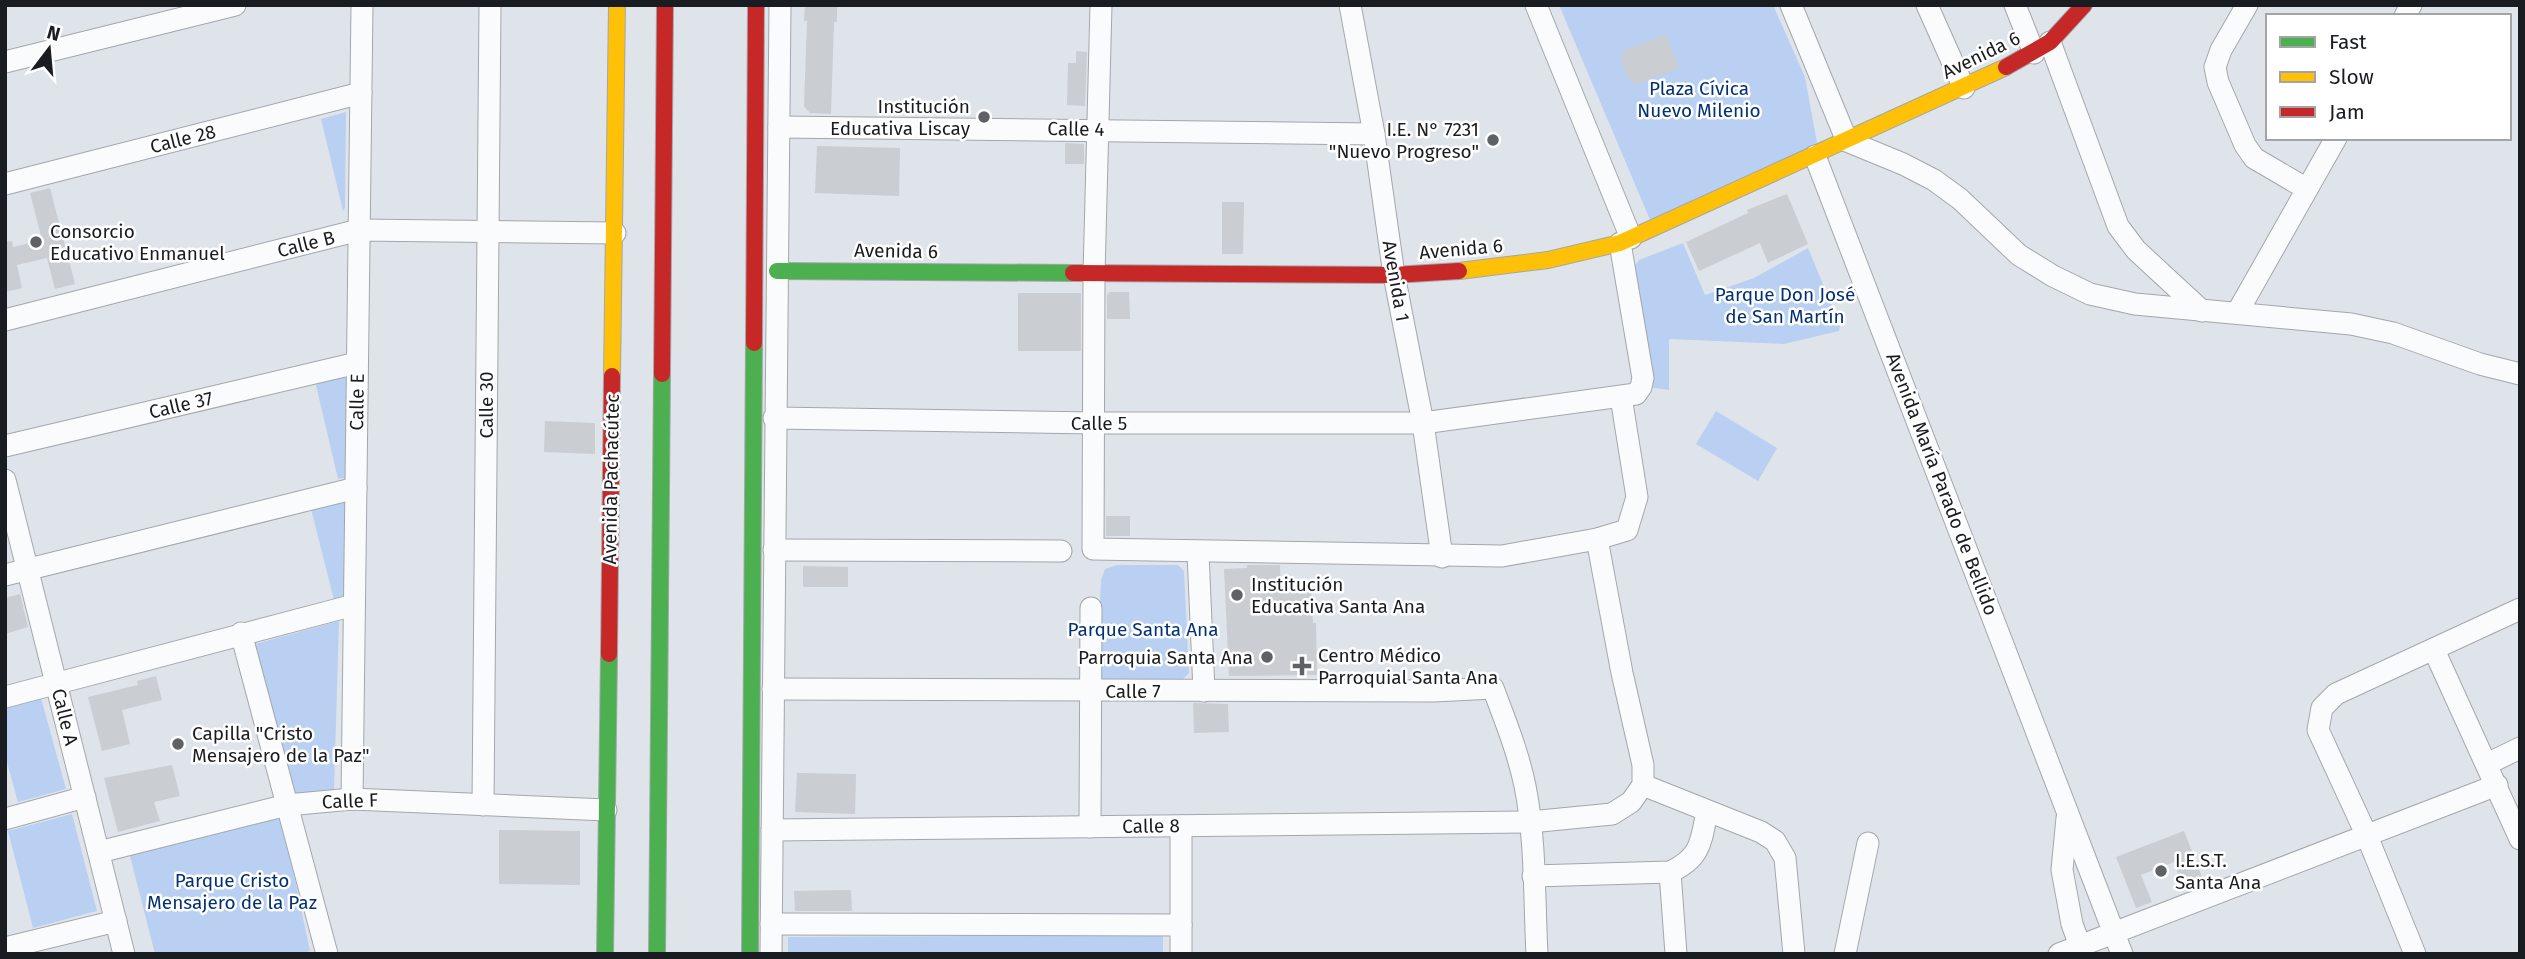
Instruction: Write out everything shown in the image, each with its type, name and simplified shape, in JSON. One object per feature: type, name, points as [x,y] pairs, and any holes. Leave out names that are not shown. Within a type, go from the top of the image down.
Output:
[{"type":"street","points":[[5,62],[235,5]]},
{"type":"street","name":"Calle E","points":[[352,799],[362,5]]},
{"type":"street","name":"Calle 30","points":[[483,805],[490,5]]},
{"type":"street","name":"Avenida Pachacútec","points":[[606,954],[617,5]]},
{"type":"street","points":[[657,954],[665,5]]},
{"type":"street","points":[[750,954],[756,5]]},
{"type":"street","points":[[771,954],[780,5]]},
{"type":"street","points":[[1101,5],[1094,275],[1093,549],[1442,556],[1502,556],[1597,539],[1627,530],[1637,497],[1621,397],[1636,394],[1642,387],[1643,378],[1626,241],[1536,5]]},
{"type":"street","name":"Avenida 1","points":[[1350,5],[1374,134],[1394,275],[1423,423],[1442,556]]},
{"type":"street","points":[[1791,5],[1847,141],[1934,180],[1960,199],[2020,255],[2065,282],[2090,294],[2135,304],[2351,324],[2393,333],[2480,364],[2520,374]]},
{"type":"street","points":[[1927,5],[1964,88]]},
{"type":"street","points":[[2015,5],[2042,48],[2118,226],[2136,250],[2202,311]]},
{"type":"street","name":"Avenida 6","points":[[777,271],[1394,275],[1466,271],[1548,260],[1626,241],[1964,88],[2042,48],[2084,5]]},
{"type":"street","points":[[2247,5],[2221,50],[2215,67],[2218,82],[2245,145],[2254,158],[2307,189]]},
{"type":"street","name":"Calle 28","points":[[5,184],[361,93]]},
{"type":"street","name":"Calle 4","points":[[779,127],[1374,134]]},
{"type":"street","points":[[2237,313],[2335,140]]},
{"type":"street","name":"Avenida María Parado de Bellido","points":[[1815,156],[2122,954]]},
{"type":"street","name":"Calle B","points":[[5,320],[359,230],[615,233]]},
{"type":"street","name":"Calle 37","points":[[5,446],[357,363]]},
{"type":"street","name":"Calle 5","points":[[774,418],[1094,423],[1423,423],[1621,397]]},
{"type":"street","name":"Calle A","points":[[5,480],[124,954]]},
{"type":"street","points":[[5,575],[356,488]]},
{"type":"street","points":[[1597,539],[1622,673],[1643,765],[1643,785],[1761,832],[1775,841],[1786,858],[1794,954]]},
{"type":"street","points":[[774,550],[1061,551]]},
{"type":"street","points":[[1198,553],[1204,691]]},
{"type":"street","points":[[5,697],[354,605]]},
{"type":"street","points":[[1090,827],[1091,608]]},
{"type":"street","points":[[2415,954],[2367,835],[2318,730],[2322,708],[2336,694],[2520,609]]},
{"type":"street","points":[[241,633],[327,954]]},
{"type":"street","points":[[2434,650],[2520,839]]},
{"type":"street","name":"Calle 7","points":[[773,689],[1434,691],[1493,688],[1514,745],[1525,786],[1530,822]]},
{"type":"street","points":[[2487,764],[2520,748]]},
{"type":"street","name":"Calle 8","points":[[772,830],[1530,822],[1612,814],[1631,802],[1643,785]]},
{"type":"street","points":[[2059,954],[2081,950],[2114,932],[2497,785]]},
{"type":"street","points":[[5,819],[85,797]]},
{"type":"street","name":"Calle F","points":[[99,852],[287,805],[352,799],[606,810]]},
{"type":"street","points":[[1533,876],[1670,872],[1685,865],[1699,849],[1707,811]]},
{"type":"street","name":"Avenida María Parado de Bellido","points":[[2068,812],[2062,870],[2072,925],[2081,950]]},
{"type":"street","points":[[1530,822],[1537,954]]},
{"type":"street","points":[[1181,826],[1181,954]]},
{"type":"street","points":[[1845,954],[1868,843]]},
{"type":"street","points":[[1670,872],[1676,954]]},
{"type":"street","points":[[5,948],[116,921]]},
{"type":"street","points":[[771,924],[1181,925]]},
{"type":"green space","name":"Plaza Cívica Nuevo Milenio","points":[[1559,5],[1773,5],[1805,77],[1818,148],[1651,222]]},
{"type":"green space","points":[[346,112],[345,208],[343,211],[321,119]]},
{"type":"green space","name":"Parque Don José de San Martín","points":[[1683,243],[1705,295],[1754,278],[1808,248],[1840,325],[1839,331],[1784,344],[1669,339],[1669,390],[1654,388],[1650,384],[1635,265],[1639,260]]},
{"type":"green space","points":[[351,374],[351,477],[338,479],[315,381]]},
{"type":"green space","points":[[1716,411],[1777,448],[1758,481],[1696,444]]},
{"type":"green space","points":[[348,496],[348,602],[335,604],[310,505]]},
{"type":"green space","name":"Parque Santa Ana","points":[[1117,565],[1178,565],[1184,571],[1189,673],[1181,681],[1100,680],[1097,675],[1101,580],[1105,569]]},
{"type":"green space","points":[[339,621],[334,790],[290,795],[251,645]]},
{"type":"green space","points":[[41,698],[66,789],[18,802],[5,755],[5,707]]},
{"type":"green space","name":"Parque Cristo Mensajero de la Paz","points":[[281,813],[310,951],[300,954],[155,954],[129,852]]},
{"type":"green space","points":[[72,814],[97,911],[33,928],[8,831]]},
{"type":"green space","points":[[1163,935],[1163,954],[788,954],[788,937]]},
{"type":"building","points":[[805,5],[837,5],[831,114],[810,113],[804,106],[807,21],[804,21]]},
{"type":"building","points":[[1666,34],[1679,68],[1634,85],[1631,78],[1628,79],[1620,58],[1624,56],[1622,51]]},
{"type":"building","points":[[1076,51],[1087,52],[1085,106],[1067,105],[1068,63],[1076,63]]},
{"type":"building","points":[[1065,143],[1084,144],[1084,164],[1065,164]]},
{"type":"building","points":[[817,146],[900,148],[899,196],[815,193]]},
{"type":"building","points":[[50,188],[75,284],[55,289],[47,258],[17,265],[22,288],[5,292],[5,242],[12,241],[13,247],[42,240],[30,193]]},
{"type":"building","points":[[1787,194],[1808,244],[1768,263],[1760,243],[1699,271],[1686,242],[1748,213],[1747,210]]},
{"type":"building","points":[[1222,202],[1244,202],[1243,254],[1222,254]]},
{"type":"building","points":[[1110,292],[1129,292],[1130,319],[1107,319],[1107,295]]},
{"type":"building","points":[[1018,293],[1081,293],[1081,351],[1018,351]]},
{"type":"building","points":[[545,421],[595,423],[595,454],[544,452]]},
{"type":"building","points":[[1106,516],[1130,516],[1130,536],[1106,536]]},
{"type":"building","points":[[1247,565],[1280,565],[1281,589],[1311,588],[1313,623],[1316,623],[1317,675],[1229,676],[1224,569],[1247,568]]},
{"type":"building","points":[[803,566],[848,567],[848,587],[803,587]]},
{"type":"building","points":[[20,594],[28,627],[5,634],[5,598]]},
{"type":"building","points":[[156,676],[162,700],[122,710],[130,744],[102,751],[88,697],[138,685],[137,681]]},
{"type":"building","points":[[1193,703],[1228,704],[1229,732],[1194,733]]},
{"type":"building","points":[[172,765],[180,796],[154,802],[160,821],[118,832],[104,778]]},
{"type":"building","points":[[797,773],[856,774],[855,814],[795,812]]},
{"type":"building","points":[[499,830],[580,831],[580,885],[499,884]]},
{"type":"building","name":"I.E.S.T. Santa Ana","points":[[2184,831],[2204,882],[2184,890],[2174,862],[2141,875],[2152,902],[2136,908],[2116,857]]},
{"type":"building","points":[[851,890],[852,911],[795,911],[794,891]]},
{"type":"traffic: fast","points":[[777,271],[1073,273]]},
{"type":"traffic: fast","points":[[750,954],[754,343]]},
{"type":"traffic: fast","points":[[657,954],[662,374]]},
{"type":"traffic: fast","points":[[605,954],[609,654]]},
{"type":"traffic: slow","points":[[612,376],[617,5]]},
{"type":"traffic: slow","points":[[1459,271],[1548,260],[1620,243],[2006,67]]},
{"type":"traffic: jam","points":[[662,374],[665,5]]},
{"type":"traffic: jam","points":[[754,343],[756,5]]},
{"type":"traffic: jam","points":[[2006,67],[2050,42],[2084,5]]},
{"type":"traffic: jam","points":[[1073,273],[1394,275],[1459,271]]},
{"type":"traffic: jam","points":[[609,654],[612,376]]},
{"type":"place","name":"Institución Educativa Liscay","points":[[984,117]]},
{"type":"place","name":"I.E. N° 7231 \"Nuevo Progreso\"","points":[[1493,140]]},
{"type":"place","name":"Consorcio Educativo Enmanuel","points":[[36,242]]},
{"type":"place","name":"Institución Educativa Santa Ana","points":[[1237,595]]},
{"type":"place","name":"Parroquia Santa Ana","points":[[1267,657]]},
{"type":"place","name":"Centro Médico Parroquial Santa Ana","points":[[1302,666]]},
{"type":"place","name":"Capilla \"Cristo Mensajero de la Paz\"","points":[[178,744]]},
{"type":"place","name":"I.E.S.T. Santa Ana","points":[[2161,871]]}]
